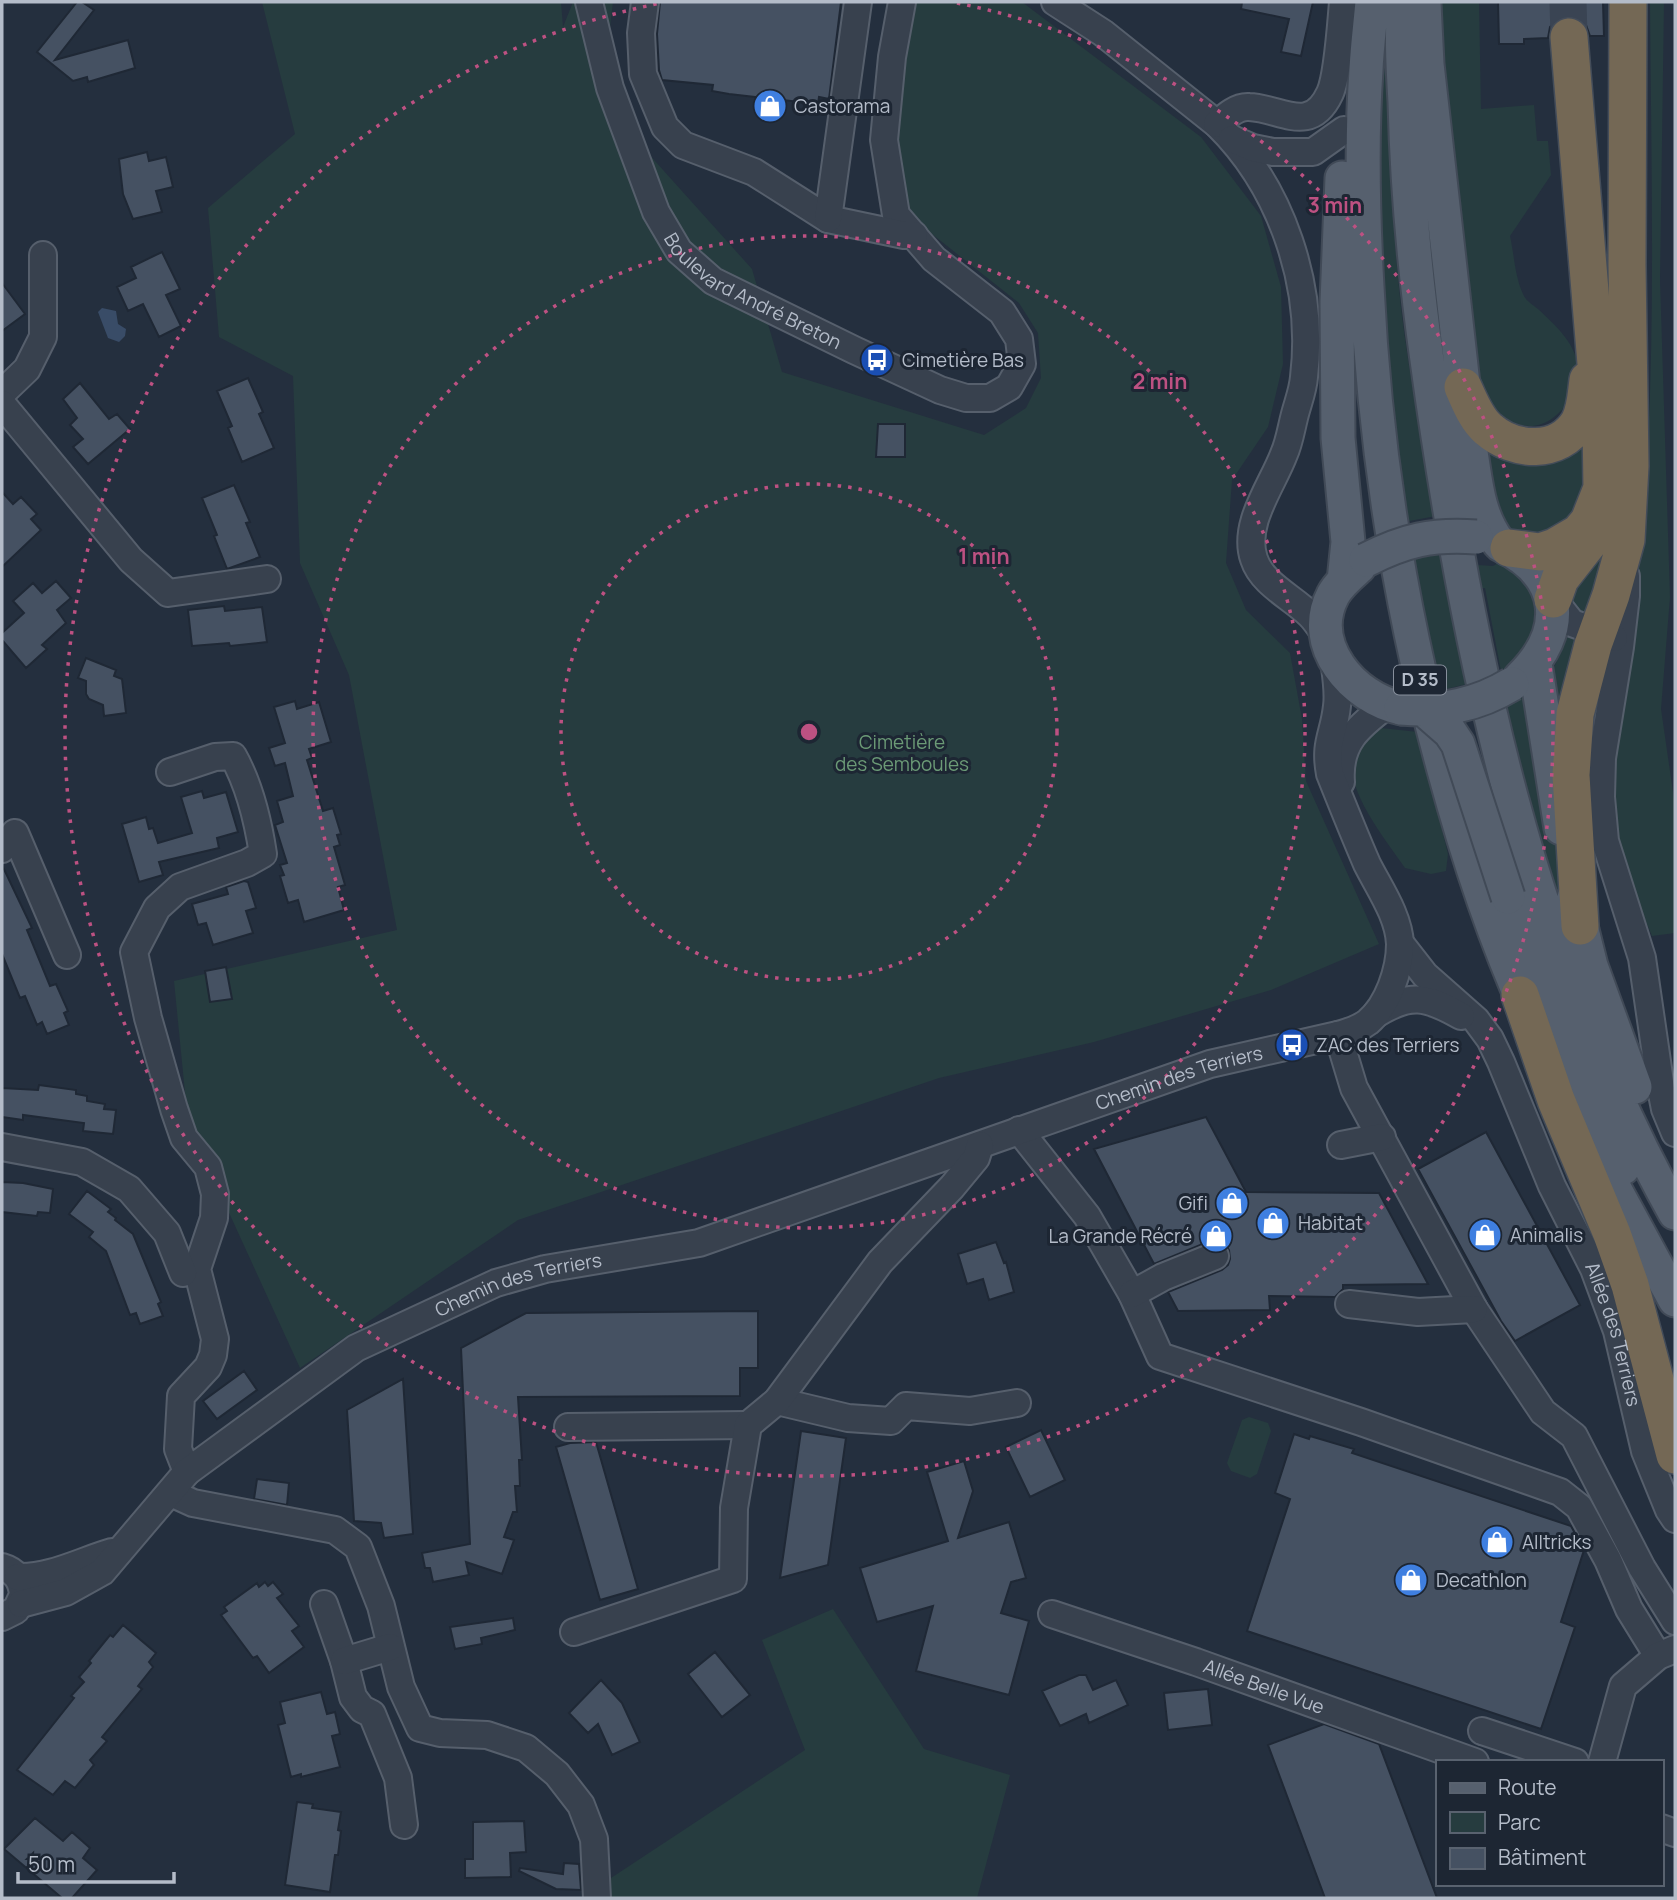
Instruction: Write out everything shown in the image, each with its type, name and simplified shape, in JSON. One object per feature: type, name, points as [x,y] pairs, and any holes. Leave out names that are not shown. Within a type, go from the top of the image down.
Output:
[{"type":"highway","points":[[1580,926],[1571,775],[1575,714],[1609,640],[1626,540],[1630,466],[1628,2]]},
{"type":"highway","points":[[1495,543],[1540,552],[1555,547],[1579,533],[1589,522],[1602,488],[1601,424],[1569,37]]},
{"type":"highway","points":[[1464,387],[1476,414],[1486,428],[1510,444],[1525,448],[1546,446],[1565,436],[1578,423],[1586,404],[1589,291]]},
{"type":"highway","points":[[1552,598],[1560,579],[1608,515],[1619,473],[1628,394]]},
{"type":"highway","points":[[1520,995],[1556,1100],[1612,1234],[1630,1285],[1675,1454]]},
{"type":"main road","points":[[1404,2],[1402,25],[1406,145],[1420,308],[1459,562],[1494,726],[1528,860],[1562,962],[1593,1042],[1632,1129],[1675,1213]]},
{"type":"main road","points":[[1424,2],[1427,64],[1480,509],[1495,543]]},
{"type":"main road","points":[[1362,5],[1344,130],[1337,302],[1338,438],[1348,542],[1348,578],[1326,619],[1330,648],[1347,677],[1361,690],[1405,708],[1450,732],[1458,744],[1507,897],[1548,1003],[1675,1277]]},
{"type":"main road","name":"D 35","points":[[1362,5],[1366,71],[1364,235],[1370,358],[1385,499],[1413,650],[1480,892],[1520,995],[1605,1173],[1675,1300]]},
{"type":"main road","points":[[1348,578],[1414,540],[1442,536],[1495,543],[1529,562],[1543,578],[1552,598],[1552,623],[1546,646],[1524,674],[1492,696],[1469,704],[1405,708]]},
{"type":"main road","points":[[1524,674],[1550,769],[1580,926],[1614,1031],[1675,1190]]},
{"type":"street","name":"Boulevard André Breton","points":[[589,2],[610,88],[656,212],[679,251],[713,281],[854,350],[940,390],[966,398],[990,398],[1009,387],[1022,364],[1019,339],[1002,312],[934,259],[896,215],[884,140],[892,57],[902,2]]},
{"type":"street","points":[[645,2],[641,33],[642,74],[664,127],[683,145],[754,172],[828,219],[914,235]]},
{"type":"street","points":[[828,219],[858,2]]},
{"type":"street","points":[[1055,2],[1103,33],[1224,132],[1253,148],[1273,152],[1312,152],[1344,130]]},
{"type":"street","points":[[1224,132],[1231,112],[1248,106],[1302,118],[1320,109],[1331,91],[1362,5]]},
{"type":"street","points":[[1224,132],[1253,167],[1279,214],[1299,273],[1306,316],[1304,378],[1285,452],[1256,516],[1251,539],[1254,560],[1265,579],[1311,616],[1330,648],[1338,704],[1326,756],[1329,774],[1391,913],[1399,954],[1398,978],[1406,999],[1395,1002],[1376,1014]]},
{"type":"street","points":[[2,393],[27,369],[43,337],[43,255]]},
{"type":"street","points":[[2,404],[131,561],[168,593],[267,579]]},
{"type":"street","points":[[1278,588],[1348,578]]},
{"type":"street","points":[[1552,598],[1572,623],[1609,640],[1601,797],[1605,841],[1642,958],[1661,1089],[1665,1109],[1675,1133]]},
{"type":"street","points":[[1348,818],[1340,765],[1351,736],[1405,708]]},
{"type":"street","points":[[170,772],[215,757],[233,757],[241,770],[258,823],[263,854],[247,863],[180,887],[157,908],[134,952],[148,1018],[184,1138],[208,1167],[215,1194],[214,1218],[197,1269],[215,1339],[214,1354],[208,1367],[181,1396],[179,1482],[193,1503],[335,1530],[358,1547],[381,1606],[401,1687],[420,1728],[440,1733],[487,1735],[526,1748],[557,1774],[581,1805],[594,1839],[597,1898]]},
{"type":"street","points":[[2,849],[15,834],[67,955]]},
{"type":"street","points":[[1376,1014],[1390,990],[1399,954]]},
{"type":"street","name":"Allée des Terriers","points":[[1399,954],[1476,1020],[1490,1039],[1552,1186],[1594,1269],[1617,1331],[1645,1451],[1675,1519]]},
{"type":"street","name":"Allée des Terriers","points":[[1406,999],[1433,1002],[1454,1012],[1490,1039]]},
{"type":"street","name":"Chemin des Terriers","points":[[11,1611],[66,1592],[102,1572],[179,1482],[356,1348],[496,1283],[545,1269],[699,1243],[1210,1064],[1354,1030],[1376,1014]]},
{"type":"street","points":[[1338,1035],[1354,1088],[1474,1309],[1543,1412],[1574,1436],[1643,1568],[1675,1621]]},
{"type":"street","points":[[1019,1130],[1087,1216],[1132,1294],[1160,1356],[1361,1422],[1560,1492],[1579,1507],[1608,1560],[1629,1609],[1667,1653],[1623,1686],[1603,1760]]},
{"type":"street","points":[[1341,1145],[1382,1137]]},
{"type":"street","points":[[568,1427],[748,1425],[777,1401],[880,1262],[952,1187],[976,1158],[980,1145]]},
{"type":"street","points":[[2,1147],[82,1163],[129,1189],[167,1233],[183,1273]]},
{"type":"street","points":[[1132,1294],[1163,1277],[1215,1256]]},
{"type":"street","points":[[1349,1304],[1418,1312],[1474,1309]]},
{"type":"street","points":[[777,1401],[848,1418],[891,1421],[906,1406],[970,1411],[1017,1404]]},
{"type":"street","points":[[574,1632],[733,1579],[734,1508],[748,1425]]},
{"type":"street","name":"Chemin des Terriers","points":[[10,1572],[32,1577],[57,1572],[124,1548]]},
{"type":"street","points":[[10,1572],[23,1586],[23,1595],[11,1611]]},
{"type":"street","points":[[324,1604],[344,1661],[353,1697],[362,1709],[372,1714],[398,1778],[404,1825]]},
{"type":"street","name":"Allée Belle Vue","points":[[1052,1614],[1196,1662],[1469,1760]]},
{"type":"street","points":[[344,1661],[390,1647]]},
{"type":"street","points":[[1482,1731],[1569,1760]]},
{"type":"green space","name":"Cimetière des Semboules","points":[[262,2],[561,2],[563,27],[573,2],[613,2],[610,27],[637,141],[752,269],[782,372],[984,435],[1026,408],[1041,378],[1038,333],[1019,303],[903,211],[892,136],[910,2],[1022,2],[1201,137],[1261,216],[1281,287],[1283,364],[1268,427],[1232,480],[1226,563],[1246,610],[1290,653],[1302,719],[1306,781],[1379,944],[1271,990],[1094,1042],[939,1078],[518,1220],[300,1368],[188,1123],[174,981],[397,930],[349,675],[300,563],[293,376],[219,337],[208,208],[295,134]]},
{"type":"green space","points":[[1439,2],[1479,2],[1481,109],[1534,105],[1537,141],[1548,141],[1551,175],[1510,236],[1516,273],[1524,296],[1568,340],[1578,370],[1576,386],[1566,406],[1545,423],[1536,426],[1517,424],[1501,414],[1488,397],[1478,372],[1449,161]]},
{"type":"green space","points":[[1650,2],[1664,2],[1660,280],[1670,597],[1661,709],[1675,806],[1675,933],[1652,936],[1627,876],[1612,824],[1610,788],[1646,489],[1652,280]]},
{"type":"green space","points":[[1382,42],[1391,43],[1392,190],[1401,308],[1436,516],[1404,522],[1390,432],[1377,153]]},
{"type":"green space","points":[[1585,429],[1596,484],[1560,531],[1517,536],[1507,526],[1495,502],[1480,435]]},
{"type":"green space","points":[[1616,522],[1591,621],[1568,603],[1570,584]]},
{"type":"green space","points":[[1435,552],[1447,563],[1493,566],[1502,561],[1528,583],[1537,608],[1533,636],[1516,660],[1501,671],[1485,588],[1450,594],[1467,684],[1438,691],[1409,559]]},
{"type":"green space","points":[[1566,632],[1585,637],[1562,780],[1549,677],[1562,651]]},
{"type":"green space","points":[[1531,688],[1566,926],[1534,829],[1506,705]]},
{"type":"green space","points":[[1381,728],[1418,732],[1448,854],[1446,871],[1431,874],[1405,868],[1358,794],[1352,774],[1352,755],[1361,740]]},
{"type":"green space","points":[[1249,1417],[1268,1423],[1271,1431],[1257,1474],[1250,1478],[1231,1471],[1227,1463],[1242,1420]]},
{"type":"green space","points":[[833,1609],[924,1749],[1010,1775],[977,1898],[610,1898],[611,1878],[805,1750],[762,1640]]},
{"type":"water","points":[[102,308],[116,311],[118,324],[126,329],[125,336],[119,342],[108,338],[98,312]]},
{"type":"building","points":[[77,2],[82,2],[94,10],[55,60],[128,40],[135,68],[88,82],[87,77],[73,81],[37,52]]},
{"type":"building","points":[[660,2],[841,2],[829,99],[819,97],[818,104],[729,94],[712,91],[713,85],[662,80],[657,34]]},
{"type":"building","points":[[1242,2],[1313,2],[1301,56],[1281,52],[1289,19],[1241,9]]},
{"type":"building","points":[[1498,2],[1603,2],[1604,36],[1590,36],[1586,25],[1579,18],[1568,16],[1557,20],[1550,27],[1548,38],[1524,39],[1524,44],[1499,44]]},
{"type":"building","points":[[147,152],[149,161],[166,157],[173,187],[156,191],[162,212],[133,219],[123,194],[119,159]]},
{"type":"building","points":[[162,252],[180,289],[166,295],[181,326],[159,337],[143,304],[128,311],[117,287],[136,278],[131,267]]},
{"type":"building","points":[[2,283],[25,314],[2,331]]},
{"type":"building","points":[[248,378],[263,412],[259,414],[274,448],[242,462],[228,428],[232,426],[217,391]]},
{"type":"building","points":[[80,383],[109,419],[117,414],[130,429],[88,464],[73,447],[83,439],[70,425],[77,418],[63,399]]},
{"type":"building","points":[[878,424],[905,424],[905,457],[876,457]]},
{"type":"building","points":[[234,485],[250,522],[246,523],[260,557],[227,569],[202,498]]},
{"type":"building","points":[[2,492],[13,504],[21,497],[37,514],[31,519],[41,530],[2,567]]},
{"type":"building","points":[[56,581],[71,598],[57,610],[66,623],[42,645],[47,649],[26,668],[2,640],[2,633],[24,613],[13,601],[33,583],[42,593]]},
{"type":"building","points":[[224,606],[225,611],[262,607],[267,642],[192,646],[188,610]]},
{"type":"building","points":[[86,658],[116,670],[114,676],[122,679],[126,713],[104,716],[103,705],[89,699],[86,694],[86,681],[78,678]]},
{"type":"building","points":[[295,701],[297,709],[319,702],[331,742],[309,749],[312,758],[307,760],[323,811],[333,808],[341,834],[337,835],[340,845],[334,847],[345,885],[338,887],[344,910],[304,922],[298,900],[288,903],[280,876],[284,875],[280,865],[287,863],[275,825],[283,822],[277,801],[293,796],[285,763],[275,766],[269,748],[285,743],[274,707]]},
{"type":"building","points":[[202,791],[204,798],[226,792],[238,832],[217,838],[219,848],[159,862],[163,875],[139,882],[122,824],[146,817],[149,829],[153,828],[158,843],[192,833],[181,797]]},
{"type":"building","points":[[2,865],[32,928],[27,930],[50,986],[56,984],[68,1011],[64,1013],[69,1025],[47,1034],[42,1022],[37,1025],[25,996],[20,998],[2,954]]},
{"type":"building","points":[[248,882],[256,908],[246,911],[253,933],[213,945],[206,923],[198,925],[192,904],[228,894],[226,887]]},
{"type":"building","points":[[226,967],[232,999],[210,1002],[205,971]]},
{"type":"building","points":[[39,1085],[76,1090],[76,1094],[87,1096],[87,1101],[105,1104],[104,1109],[116,1110],[113,1134],[83,1131],[84,1123],[23,1115],[23,1120],[2,1117],[2,1088],[38,1090]]},
{"type":"building","points":[[1206,1117],[1246,1192],[1379,1193],[1428,1284],[1343,1285],[1343,1289],[1335,1297],[1269,1296],[1270,1310],[1178,1311],[1168,1292],[1222,1270],[1228,1265],[1229,1250],[1224,1243],[1210,1241],[1154,1264],[1094,1149]]},
{"type":"building","name":"Animalis","points":[[1486,1132],[1580,1305],[1515,1341],[1501,1321],[1418,1169]]},
{"type":"building","points":[[2,1182],[53,1189],[50,1213],[38,1212],[37,1216],[2,1212]]},
{"type":"building","points":[[87,1191],[111,1209],[108,1212],[115,1220],[133,1234],[161,1302],[158,1304],[163,1316],[140,1324],[136,1313],[130,1315],[106,1251],[89,1237],[93,1232],[69,1214]]},
{"type":"building","points":[[996,1242],[1004,1263],[1006,1262],[1014,1292],[989,1300],[983,1279],[967,1284],[958,1254]]},
{"type":"building","points":[[758,1311],[758,1368],[740,1368],[740,1396],[518,1397],[522,1460],[519,1460],[520,1486],[515,1486],[517,1512],[513,1512],[504,1537],[514,1540],[502,1574],[466,1562],[469,1575],[433,1582],[430,1568],[425,1568],[422,1553],[470,1544],[461,1348],[526,1313]]},
{"type":"building","points":[[244,1371],[257,1390],[217,1419],[203,1401]]},
{"type":"building","points":[[403,1379],[413,1534],[384,1538],[381,1523],[354,1521],[347,1410]]},
{"type":"building","points":[[1041,1430],[1065,1480],[1030,1497],[1006,1447]]},
{"type":"building","points":[[801,1431],[846,1438],[828,1565],[780,1578]]},
{"type":"building","name":"Decathlon","points":[[1294,1434],[1354,1449],[1352,1453],[1571,1526],[1584,1550],[1561,1622],[1575,1627],[1541,1729],[1247,1631],[1290,1499],[1275,1493]]},
{"type":"building","points":[[596,1442],[638,1589],[600,1600],[556,1447],[570,1443]]},
{"type":"building","points":[[964,1461],[973,1491],[958,1538],[1009,1522],[1026,1578],[1011,1582],[1001,1613],[1029,1621],[1009,1695],[916,1671],[933,1606],[877,1622],[860,1568],[948,1541],[927,1472]]},
{"type":"building","points":[[257,1479],[289,1483],[287,1505],[254,1499]]},
{"type":"building","points":[[265,1582],[268,1586],[273,1582],[283,1594],[277,1598],[299,1626],[292,1631],[304,1647],[269,1673],[257,1656],[253,1658],[221,1615],[227,1611],[224,1607],[257,1583],[259,1587]]},
{"type":"building","points":[[513,1618],[515,1630],[481,1638],[482,1644],[455,1649],[450,1627]]},
{"type":"building","points":[[123,1625],[156,1653],[149,1662],[153,1667],[138,1686],[142,1689],[102,1737],[107,1741],[90,1760],[94,1765],[75,1788],[65,1781],[53,1795],[17,1770],[74,1698],[71,1696],[84,1682],[79,1677],[91,1663],[89,1661],[110,1635],[113,1637]]},
{"type":"building","points":[[715,1652],[750,1695],[722,1717],[688,1674]]},
{"type":"building","points":[[1079,1675],[1086,1675],[1093,1690],[1116,1680],[1128,1705],[1089,1723],[1086,1714],[1060,1726],[1042,1691]]},
{"type":"building","points":[[601,1680],[622,1703],[640,1742],[612,1755],[598,1724],[588,1733],[569,1713]]},
{"type":"building","points":[[1208,1689],[1212,1725],[1168,1730],[1164,1693]]},
{"type":"building","points":[[321,1692],[327,1714],[335,1712],[340,1734],[332,1736],[340,1767],[291,1777],[278,1725],[285,1723],[280,1702]]},
{"type":"building","points":[[1324,1724],[1379,1744],[1437,1898],[1325,1898],[1268,1745]]},
{"type":"building","points":[[297,1802],[313,1804],[312,1808],[341,1812],[338,1855],[335,1855],[330,1892],[285,1885]]},
{"type":"building","points":[[35,1818],[63,1841],[72,1832],[90,1848],[83,1858],[97,1870],[72,1898],[62,1898],[4,1849]]},
{"type":"building","points":[[524,1821],[526,1852],[510,1853],[511,1877],[465,1878],[465,1859],[473,1859],[473,1822]]},
{"type":"building","points":[[564,1863],[579,1864],[581,1890],[556,1889],[519,1871],[520,1868],[563,1874]]},
{"type":"tunnel","points":[[1568,2],[1569,37]]},
{"type":"place","name":"Castorama","points":[[770,106]]},
{"type":"place","name":"Cimetière Bas","points":[[877,360]]},
{"type":"place","name":"ZAC des Terriers","points":[[1292,1045]]},
{"type":"place","name":"Gifi","points":[[1232,1203]]},
{"type":"place","name":"Habitat","points":[[1273,1223]]},
{"type":"place","name":"Animalis","points":[[1485,1235]]},
{"type":"place","name":"La Grande Récré","points":[[1216,1236]]},
{"type":"place","name":"Alltricks","points":[[1497,1542]]},
{"type":"place","name":"Decathlon","points":[[1411,1580]]}]
